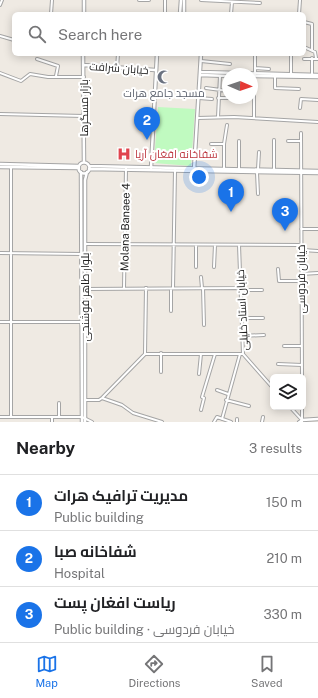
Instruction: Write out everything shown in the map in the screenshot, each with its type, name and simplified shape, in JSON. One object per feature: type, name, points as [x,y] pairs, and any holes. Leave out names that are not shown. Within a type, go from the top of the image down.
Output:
[{"type":"street","points":[[0,5],[2,0]]},
{"type":"street","points":[[51,12],[52,0]]},
{"type":"street","points":[[84,0],[84,12]]},
{"type":"street","points":[[139,0],[149,0]]},
{"type":"street","points":[[165,0],[165,12]]},
{"type":"street","points":[[180,12],[181,0]]},
{"type":"street","points":[[184,0],[184,12]]},
{"type":"street","points":[[201,0],[260,3]]},
{"type":"street","points":[[299,12],[300,0]]},
{"type":"street","points":[[232,2],[232,12]]},
{"type":"street","points":[[306,22],[312,24],[312,50],[317,58]]},
{"type":"street","points":[[0,36],[12,39]]},
{"type":"street","points":[[306,48],[312,50]]},
{"type":"street","name":"بازار مسگرها","points":[[84,56],[84,162]]},
{"type":"street","points":[[117,68],[118,56]]},
{"type":"street","points":[[151,168],[156,56]]},
{"type":"street","points":[[194,170],[201,56]]},
{"type":"street","points":[[255,56],[255,68]]},
{"type":"street","points":[[291,56],[291,74]]},
{"type":"street","points":[[312,58],[312,75]]},
{"type":"street","points":[[304,59],[317,58]]},
{"type":"street","points":[[37,59],[58,66],[56,76]]},
{"type":"street","points":[[201,61],[230,64]]},
{"type":"street","name":"خیابان شرافت","points":[[84,65],[155,70]]},
{"type":"street","points":[[258,68],[269,68]]},
{"type":"street","points":[[0,72],[23,81],[30,74],[84,77]]},
{"type":"street","points":[[200,74],[222,74]]},
{"type":"street","points":[[200,74],[220,76],[218,117]]},
{"type":"street","points":[[258,75],[291,74],[318,76]]},
{"type":"street","points":[[258,75],[275,77],[318,76]]},
{"type":"street","points":[[275,77],[275,88],[299,89]]},
{"type":"street","points":[[206,88],[222,89]]},
{"type":"street","points":[[199,98],[212,99]]},
{"type":"street","points":[[300,108],[301,99],[318,100]]},
{"type":"street","points":[[254,104],[254,118]]},
{"type":"street","points":[[0,114],[84,116]]},
{"type":"street","points":[[198,118],[254,118],[318,122]]},
{"type":"street","points":[[224,169],[224,144],[227,126]]},
{"type":"street","name":"خیابان فردوسی","points":[[301,133],[302,374]]},
{"type":"street","points":[[274,140],[274,170]]},
{"type":"street","points":[[239,141],[239,169]]},
{"type":"street","points":[[288,141],[301,141]]},
{"type":"street","points":[[211,144],[224,144]]},
{"type":"street","points":[[258,194],[259,152]]},
{"type":"street","points":[[0,165],[79,167],[84,162],[89,169]]},
{"type":"street","points":[[11,166],[11,417]]},
{"type":"street","points":[[79,167],[81,172],[89,169],[126,168],[318,172]]},
{"type":"street","points":[[126,168],[175,169]]},
{"type":"street","name":"Molana Banaee 4","points":[[124,288],[126,168]]},
{"type":"street","name":"بلوار طاهر فوشنجی","points":[[84,422],[85,176],[89,169]]},
{"type":"street","points":[[171,311],[175,169]]},
{"type":"street","points":[[194,170],[239,169],[301,172]]},
{"type":"street","name":"بلوار طاهر فوشنجی","points":[[81,172],[81,322],[84,400]]},
{"type":"street","points":[[301,229],[318,229]]},
{"type":"street","points":[[85,244],[301,245]]},
{"type":"street","points":[[196,245],[196,267]]},
{"type":"street","points":[[214,267],[215,245]]},
{"type":"street","name":"خیابان استاد خلیلی","points":[[239,245],[239,290],[242,354],[270,385]]},
{"type":"street","points":[[302,250],[318,252]]},
{"type":"street","points":[[0,253],[85,254]]},
{"type":"street","points":[[278,269],[279,281],[302,281]]},
{"type":"street","points":[[302,274],[318,273]]},
{"type":"street","points":[[201,276],[203,288],[204,325]]},
{"type":"street","points":[[85,288],[203,288],[262,290]]},
{"type":"street","points":[[146,288],[146,354]]},
{"type":"street","points":[[241,318],[263,318]]},
{"type":"street","points":[[0,322],[85,322]]},
{"type":"street","points":[[242,336],[264,335]]},
{"type":"street","points":[[284,346],[302,346]]},
{"type":"street","points":[[161,353],[161,372]]},
{"type":"street","points":[[84,400],[99,400],[102,398],[146,354],[242,354],[226,400],[222,419]]},
{"type":"street","points":[[199,374],[201,354]]},
{"type":"street","points":[[201,410],[204,398],[202,397],[215,354]]},
{"type":"street","points":[[278,364],[302,365]]},
{"type":"street","points":[[217,390],[228,394]]},
{"type":"street","points":[[102,398],[122,405],[133,414],[162,422]]},
{"type":"street","points":[[226,400],[249,406]]},
{"type":"street","points":[[59,403],[59,416]]},
{"type":"street","points":[[292,410],[301,421]]},
{"type":"street","points":[[301,421],[302,410]]},
{"type":"street","points":[[0,417],[84,417],[92,422]]},
{"type":"street","points":[[5,422],[6,417]]},
{"type":"street","points":[[52,417],[52,422]]},
{"type":"street","points":[[214,422],[217,417],[231,422]]},
{"type":"street","points":[[262,422],[263,417]]},
{"type":"street","points":[[301,421],[318,419]]},
{"type":"green space","points":[[158,107],[195,109],[191,166],[154,163]]},
{"type":"place","name":"مسجد جامع هرات","points":[[164,77]]},
{"type":"place","name":"شفاخانه صبا","points":[[147,140]]},
{"type":"place","name":"شفاخانه افغان آریا","points":[[124,154]]},
{"type":"place","name":"مدیریت ترافیک هرات","points":[[231,212]]},
{"type":"place","name":"ریاست افغان پست","points":[[285,231]]}]
